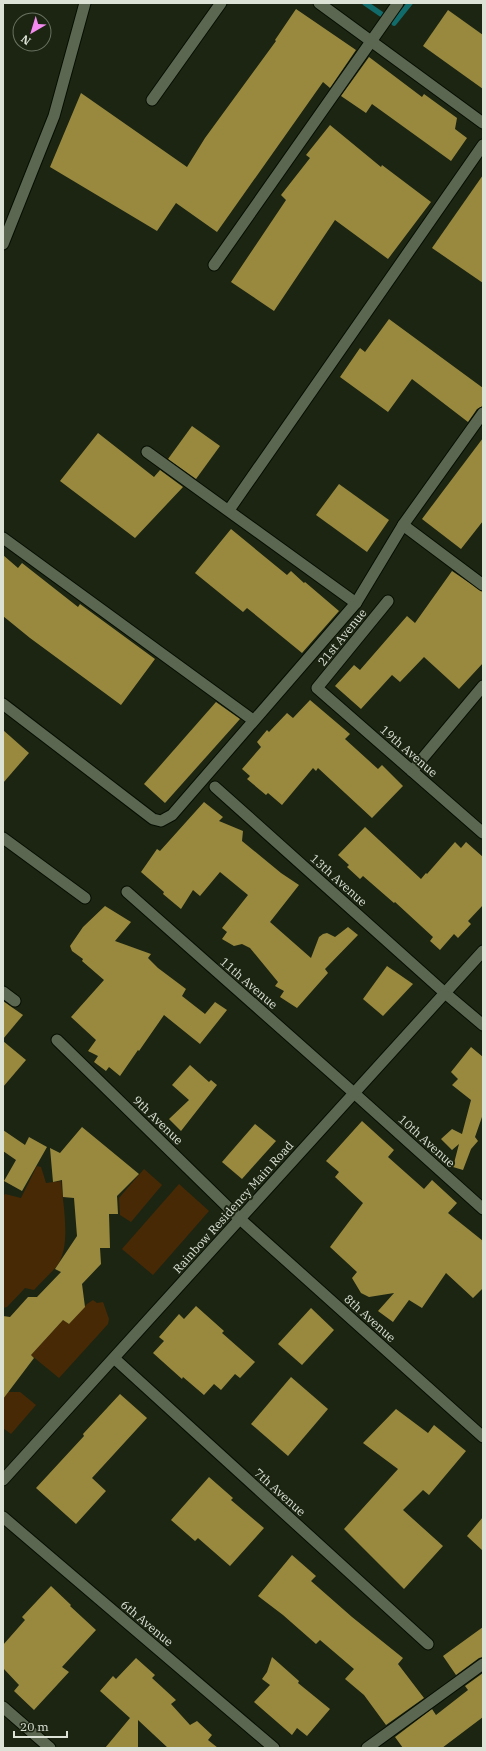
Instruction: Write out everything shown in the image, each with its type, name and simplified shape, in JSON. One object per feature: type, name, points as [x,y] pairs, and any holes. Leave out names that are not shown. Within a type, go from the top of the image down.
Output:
[{"type":"street","points":[[3,244],[54,116],[85,3]]},
{"type":"street","points":[[152,100],[221,3]]},
{"type":"street","points":[[319,3],[483,123]]},
{"type":"street","points":[[214,265],[398,3]]},
{"type":"street","points":[[229,510],[483,145]]},
{"type":"street","points":[[3,704],[152,819],[161,821],[172,815],[356,603],[403,525],[483,413]]},
{"type":"street","points":[[147,452],[356,603]]},
{"type":"street","points":[[403,525],[483,585]]},
{"type":"street","points":[[3,538],[254,720]]},
{"type":"street","name":"21st Avenue","points":[[317,688],[388,601]]},
{"type":"street","points":[[412,771],[483,686]]},
{"type":"street","name":"19th Avenue","points":[[317,688],[483,833]]},
{"type":"street","name":"13th Avenue","points":[[215,787],[445,993],[483,1025]]},
{"type":"street","points":[[3,838],[85,898]]},
{"type":"street","name":"11th Avenue","points":[[127,892],[354,1093]]},
{"type":"street","name":"Rainbow Residency Main Road","points":[[3,1480],[483,951]]},
{"type":"street","points":[[3,992],[15,1001]]},
{"type":"street","name":"9th Avenue","points":[[57,1040],[240,1219]]},
{"type":"street","name":"10th Avenue","points":[[354,1093],[483,1209]]},
{"type":"street","name":"8th Avenue","points":[[240,1219],[483,1437]]},
{"type":"street","name":"7th Avenue","points":[[114,1359],[428,1644]]},
{"type":"street","name":"6th Avenue","points":[[3,1517],[274,1748]]},
{"type":"street","points":[[367,1748],[483,1664]]},
{"type":"street","points":[[3,1707],[50,1748]]},
{"type":"shaded area","points":[[37,1166],[41,1167],[46,1183],[61,1181],[65,1214],[64,1249],[61,1259],[56,1267],[34,1290],[25,1288],[7,1307],[3,1308],[3,1197],[5,1194],[21,1198]]},
{"type":"shaded area","points":[[144,1169],[162,1185],[131,1222],[120,1215],[119,1198]]},
{"type":"shaded area","points":[[179,1184],[209,1211],[153,1275],[122,1249]]},
{"type":"shaded area","points":[[93,1300],[97,1303],[103,1302],[109,1319],[108,1324],[59,1378],[31,1355],[63,1320],[69,1324],[87,1304]]},
{"type":"shaded area","points":[[3,1392],[20,1392],[36,1405],[11,1434],[3,1428]]},
{"type":"building","points":[[296,9],[356,50],[330,88],[323,82],[217,232],[176,203],[157,231],[50,167],[81,93],[187,167],[205,138],[276,41],[275,40]]},
{"type":"building","points":[[448,10],[483,35],[483,89],[423,46]]},
{"type":"building","points":[[369,57],[422,97],[424,94],[457,118],[455,129],[467,138],[451,161],[372,104],[366,113],[341,96]]},
{"type":"building","points":[[330,125],[381,167],[382,165],[431,202],[388,259],[335,220],[274,311],[231,282],[286,200],[281,195],[310,158],[306,155]]},
{"type":"building","points":[[483,175],[483,283],[432,248]]},
{"type":"building","points":[[389,319],[483,388],[483,406],[477,409],[468,422],[412,379],[388,412],[340,377],[360,348],[365,352]]},
{"type":"building","points":[[192,426],[220,446],[196,479],[168,459]]},
{"type":"building","points":[[98,433],[154,477],[160,470],[183,487],[135,538],[60,481]]},
{"type":"building","points":[[483,438],[483,521],[461,549],[422,519]]},
{"type":"building","points":[[339,484],[389,520],[367,552],[316,515]]},
{"type":"building","points":[[231,529],[287,575],[291,571],[339,611],[302,653],[247,608],[243,612],[195,573]]},
{"type":"building","points":[[3,555],[18,568],[22,563],[78,607],[80,604],[155,659],[121,705],[30,638],[3,616]]},
{"type":"building","points":[[452,571],[483,592],[483,663],[459,689],[424,657],[400,682],[392,675],[361,709],[335,686],[354,665],[360,670],[407,616],[415,623]]},
{"type":"building","points":[[310,700],[350,734],[345,739],[378,769],[382,765],[403,786],[372,818],[318,768],[316,771],[313,768],[282,805],[268,793],[266,795],[247,779],[250,776],[242,769],[261,747],[257,742],[267,730],[269,732],[287,713],[293,718]]},
{"type":"building","points":[[216,702],[240,719],[165,803],[144,784]]},
{"type":"building","points":[[3,730],[29,753],[3,783]]},
{"type":"building","points":[[204,802],[223,817],[219,821],[243,831],[242,841],[281,873],[299,885],[270,922],[311,958],[319,937],[323,934],[327,933],[335,937],[348,927],[358,935],[325,969],[328,973],[297,1008],[280,997],[284,991],[275,986],[278,982],[250,948],[242,944],[234,946],[222,939],[227,932],[222,928],[248,895],[220,872],[200,896],[193,890],[181,909],[163,894],[164,892],[141,872],[157,849],[160,851]]},
{"type":"building","points":[[365,827],[421,879],[455,842],[461,848],[466,842],[483,857],[483,905],[468,921],[471,924],[458,938],[454,934],[440,950],[430,941],[433,937],[395,902],[394,903],[363,876],[360,879],[347,867],[349,865],[338,855]]},
{"type":"building","points":[[105,906],[131,922],[115,941],[151,954],[148,958],[158,968],[186,989],[182,996],[205,1014],[215,1002],[227,1010],[200,1044],[164,1015],[120,1076],[109,1067],[106,1071],[94,1062],[98,1056],[88,1051],[96,1040],[71,1017],[104,980],[82,961],[83,959],[72,951],[70,946],[83,927]]},
{"type":"building","points":[[387,966],[413,984],[383,1016],[363,999]]},
{"type":"building","points":[[3,1001],[23,1015],[3,1039]]},
{"type":"building","points":[[3,1041],[26,1060],[3,1087]]},
{"type":"building","points":[[471,1047],[483,1057],[483,1114],[475,1137],[478,1141],[471,1149],[463,1170],[453,1167],[459,1144],[452,1150],[441,1139],[452,1129],[462,1134],[471,1100],[452,1085],[458,1079],[451,1072]]},
{"type":"building","points":[[190,1065],[209,1082],[211,1080],[217,1085],[181,1131],[169,1119],[189,1100],[172,1085]]},
{"type":"building","points":[[362,1121],[394,1150],[388,1157],[424,1189],[432,1180],[457,1203],[448,1213],[483,1241],[483,1288],[473,1298],[446,1273],[422,1308],[409,1300],[393,1322],[378,1311],[394,1293],[369,1297],[361,1293],[352,1278],[357,1272],[330,1247],[363,1203],[335,1177],[339,1172],[326,1161]]},
{"type":"building","points":[[255,1124],[276,1141],[242,1179],[222,1162]]},
{"type":"building","points":[[82,1127],[139,1174],[117,1196],[118,1214],[109,1214],[110,1248],[100,1248],[101,1264],[82,1284],[85,1307],[69,1324],[63,1320],[31,1355],[34,1358],[3,1399],[3,1316],[10,1317],[28,1297],[37,1297],[61,1272],[55,1269],[77,1236],[74,1198],[63,1197],[62,1180],[53,1182],[50,1148],[60,1153]]},
{"type":"building","points":[[3,1130],[25,1145],[29,1137],[47,1147],[22,1191],[4,1181],[16,1160],[3,1151]]},
{"type":"building","points":[[196,1306],[224,1331],[222,1333],[255,1362],[240,1378],[235,1374],[221,1390],[214,1384],[204,1395],[183,1377],[182,1379],[153,1353],[164,1341],[159,1337],[179,1314],[184,1319]]},
{"type":"building","points":[[311,1308],[334,1330],[302,1365],[278,1344]]},
{"type":"building","points":[[291,1377],[328,1409],[288,1456],[251,1424]]},
{"type":"building","points":[[120,1394],[147,1418],[92,1478],[106,1491],[76,1524],[36,1488]]},
{"type":"building","points":[[396,1409],[428,1433],[434,1425],[466,1451],[429,1495],[423,1490],[403,1510],[443,1546],[404,1589],[344,1529],[398,1469],[363,1443]]},
{"type":"building","points":[[209,1477],[233,1498],[231,1500],[264,1528],[230,1566],[198,1538],[195,1541],[171,1520]]},
{"type":"building","points":[[483,1517],[483,1551],[467,1536]]},
{"type":"building","points":[[292,1555],[316,1576],[311,1581],[352,1617],[403,1658],[398,1664],[424,1698],[386,1725],[364,1695],[345,1679],[354,1669],[320,1640],[316,1644],[283,1615],[258,1596]]},
{"type":"building","points":[[51,1586],[96,1630],[62,1667],[69,1672],[34,1710],[14,1691],[19,1685],[3,1668],[3,1645],[25,1620],[22,1617]]},
{"type":"building","points":[[483,1627],[483,1657],[479,1658],[456,1675],[443,1656]]},
{"type":"building","points":[[272,1657],[299,1681],[298,1683],[330,1709],[307,1736],[297,1728],[292,1735],[254,1702],[270,1685],[262,1679],[267,1672]]},
{"type":"building","points":[[136,1658],[155,1675],[152,1678],[176,1700],[171,1704],[190,1725],[197,1721],[212,1735],[208,1740],[218,1748],[168,1748],[138,1720],[138,1748],[105,1748],[130,1718],[100,1691],[113,1676],[116,1679]]},
{"type":"building","points":[[483,1673],[483,1717],[442,1748],[403,1748],[395,1737],[432,1709],[436,1715],[468,1690],[465,1686]]},
{"type":"waterway","points":[[365,3],[381,14]]},
{"type":"waterway","points":[[394,23],[410,3]]}]
